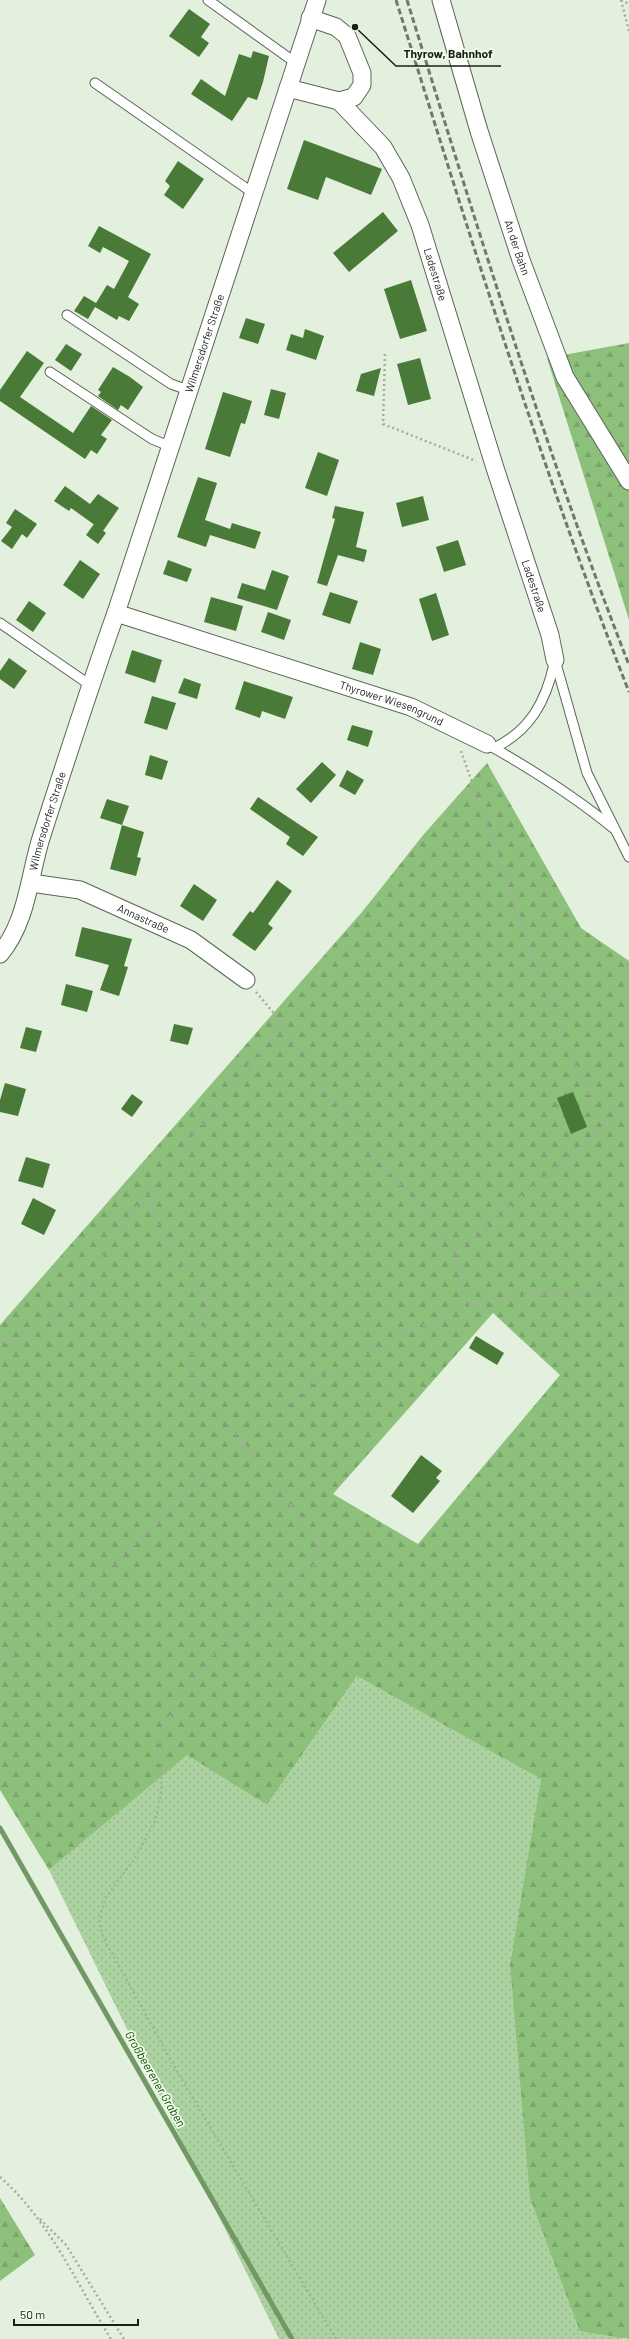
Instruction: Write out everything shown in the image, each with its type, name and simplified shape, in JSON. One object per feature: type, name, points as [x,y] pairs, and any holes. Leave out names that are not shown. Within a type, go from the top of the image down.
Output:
[{"type":"street","name":"Wilmersdorfer Straße","points":[[0,954],[11,940],[31,883],[40,841],[90,685],[116,614],[169,446],[317,0]]},
{"type":"street","name":"An der Bahn","points":[[441,0],[479,130],[519,252],[565,377],[629,481]]},
{"type":"street","points":[[288,88],[339,101],[347,100],[359,91],[362,85],[362,73],[347,36],[342,30],[310,18]]},
{"type":"street","name":"Ladestraße","points":[[339,101],[383,148],[401,178],[420,225],[495,468],[550,635],[555,660]]},
{"type":"street","name":"Thyrower Wiesengrund","points":[[116,614],[411,707],[491,746]]},
{"type":"street","name":"Annastraße","points":[[31,883],[80,890],[191,940],[246,980]]},
{"type":"lane","points":[[208,0],[296,63]]},
{"type":"lane","points":[[94,83],[253,193]]},
{"type":"lane","points":[[67,315],[171,384],[188,390]]},
{"type":"lane","points":[[50,372],[152,439],[169,446]]},
{"type":"lane","points":[[0,623],[90,685]]},
{"type":"lane","points":[[491,746],[525,728],[541,705],[549,686],[555,660]]},
{"type":"lane","points":[[555,660],[587,773],[616,830]]},
{"type":"lane","name":"Thyrower Wiesengrund","points":[[491,746],[539,774],[590,809],[616,830],[629,857]]},
{"type":"path","points":[[621,0],[629,4]]},
{"type":"path","points":[[621,0],[629,31]]},
{"type":"path","points":[[385,354],[383,424],[495,468]]},
{"type":"path","points":[[453,728],[557,1023],[603,1126]]},
{"type":"path","points":[[246,980],[282,1023],[307,1068],[354,1130],[456,1252],[466,1306]]},
{"type":"path","points":[[0,1342],[14,1343],[73,1302],[97,1268],[112,1238],[282,1023]]},
{"type":"path","points":[[456,1252],[629,1105]]},
{"type":"path","points":[[150,1190],[154,1218],[166,1241],[170,1254],[180,1265],[194,1272],[207,1300],[207,1309],[190,1361],[192,1376],[244,1442],[273,1484],[310,1530],[320,1550],[314,1565],[288,1582],[218,1648],[160,1730],[159,1758],[162,1790],[155,1821],[135,1858],[106,1897],[99,1919],[103,1937],[178,2073],[336,2339]]},
{"type":"path","points":[[0,1664],[19,1651],[244,1442],[312,1384],[402,1335],[466,1306],[508,1297],[618,1289],[629,1290]]},
{"type":"path","points":[[0,2177],[24,2200],[54,2241],[111,2339]]},
{"type":"path","points":[[34,2213],[66,2245],[124,2339]]},
{"type":"green space","points":[[629,343],[629,620],[547,358]]},
{"type":"green space","points":[[487,763],[581,928],[629,961],[629,2339],[580,2331],[530,2198],[510,1964],[541,1779],[357,1676],[267,1805],[187,1755],[49,1870],[0,1790],[0,1325],[362,912],[424,834]],"holes":[[[493,1313],[560,1375],[418,1544],[333,1494]]]},
{"type":"green space","points":[[357,1676],[542,1779],[510,1964],[623,2339],[279,2339],[49,1870],[187,1754],[267,1805]]},
{"type":"green space","points":[[0,2198],[35,2255],[0,2281]]},
{"type":"building","points":[[189,9],[210,24],[201,37],[209,43],[199,57],[169,36]]},
{"type":"building","points":[[253,51],[269,56],[263,82],[257,100],[248,97],[232,121],[191,94],[201,79],[225,96],[239,54],[251,58]]},
{"type":"building","points":[[304,140],[382,169],[371,195],[326,177],[318,200],[287,189]]},
{"type":"building","points":[[178,161],[204,179],[183,209],[164,195],[170,186],[165,181]]},
{"type":"building","points":[[383,212],[398,231],[349,272],[333,253]]},
{"type":"building","points":[[99,226],[151,254],[128,297],[139,304],[129,321],[119,316],[117,320],[95,307],[88,319],[74,311],[84,296],[96,303],[107,285],[114,289],[129,261],[103,247],[100,253],[88,246]]},
{"type":"building","points":[[411,280],[427,331],[400,339],[384,289]]},
{"type":"building","points":[[246,318],[265,324],[258,344],[239,338]]},
{"type":"building","points":[[305,329],[324,336],[316,360],[286,350],[291,334],[303,338]]},
{"type":"building","points":[[66,344],[82,354],[71,371],[55,360]]},
{"type":"building","points":[[27,351],[44,363],[20,397],[73,433],[91,406],[112,420],[101,435],[107,439],[97,454],[91,450],[85,459],[0,401],[0,390]]},
{"type":"building","points":[[420,358],[431,399],[408,405],[397,364]]},
{"type":"building","points":[[113,367],[143,387],[128,410],[121,405],[118,410],[98,396],[101,392],[98,390]]},
{"type":"building","points":[[381,368],[374,396],[356,391],[361,374]]},
{"type":"building","points":[[271,389],[286,393],[279,419],[264,415]]},
{"type":"building","points":[[223,392],[252,401],[245,424],[241,423],[230,457],[205,449]]},
{"type":"building","points":[[318,452],[339,460],[327,496],[305,488]]},
{"type":"building","points":[[198,477],[217,483],[205,520],[230,529],[232,523],[261,532],[255,549],[210,535],[206,547],[177,537]]},
{"type":"building","points":[[65,486],[90,504],[98,494],[119,508],[103,531],[71,508],[69,511],[54,501]]},
{"type":"building","points":[[423,496],[429,520],[402,527],[396,503]]},
{"type":"building","points":[[335,506],[364,512],[356,547],[367,550],[364,562],[338,555],[327,586],[317,583],[335,519],[332,518]]},
{"type":"building","points":[[15,509],[37,524],[27,538],[22,534],[12,549],[1,541],[12,527],[6,523]]},
{"type":"building","points":[[94,524],[106,533],[98,544],[86,535]]},
{"type":"building","points":[[458,540],[466,565],[444,572],[436,547]]},
{"type":"building","points":[[80,560],[100,574],[83,599],[63,585]]},
{"type":"building","points":[[168,560],[192,569],[187,582],[163,574]]},
{"type":"building","points":[[272,570],[289,576],[277,610],[237,598],[242,583],[265,590]]},
{"type":"building","points":[[330,592],[358,601],[350,624],[322,615]]},
{"type":"building","points":[[436,593],[449,635],[432,641],[419,599]]},
{"type":"building","points":[[211,597],[243,606],[236,631],[204,622]]},
{"type":"building","points":[[29,601],[46,613],[33,632],[16,620]]},
{"type":"building","points":[[268,612],[291,620],[284,640],[261,632]]},
{"type":"building","points":[[360,642],[381,649],[373,675],[352,669]]},
{"type":"building","points":[[132,650],[162,660],[155,683],[125,673]]},
{"type":"building","points":[[9,658],[27,671],[14,689],[0,679],[0,671]]},
{"type":"building","points":[[184,678],[201,684],[197,699],[178,693]]},
{"type":"building","points":[[244,681],[293,697],[285,719],[262,711],[260,718],[235,709]]},
{"type":"building","points":[[152,696],[176,703],[167,730],[144,723]]},
{"type":"building","points":[[352,725],[373,731],[368,747],[347,740]]},
{"type":"building","points":[[150,755],[168,761],[162,780],[145,775]]},
{"type":"building","points":[[322,762],[336,775],[311,803],[296,789]]},
{"type":"building","points":[[347,770],[364,780],[355,795],[339,786]]},
{"type":"building","points":[[258,797],[318,837],[303,856],[286,844],[290,837],[250,809]]},
{"type":"building","points":[[107,799],[129,806],[122,825],[100,818]]},
{"type":"building","points":[[122,825],[144,832],[137,857],[141,858],[136,876],[110,869]]},
{"type":"building","points":[[277,880],[292,891],[268,924],[273,928],[255,951],[232,935],[250,911],[253,913]]},
{"type":"building","points":[[194,884],[217,900],[203,921],[180,906]]},
{"type":"building","points":[[82,927],[132,939],[124,966],[128,967],[119,996],[100,990],[109,965],[75,956]]},
{"type":"building","points":[[66,984],[93,991],[87,1012],[61,1005]]},
{"type":"building","points":[[174,1024],[193,1028],[188,1045],[170,1041]]},
{"type":"building","points":[[26,1027],[42,1031],[36,1052],[20,1048]]},
{"type":"building","points":[[5,1083],[26,1089],[18,1116],[0,1112],[0,1100]]},
{"type":"building","points":[[573,1092],[587,1127],[571,1134],[557,1098]]},
{"type":"building","points":[[132,1094],[143,1102],[132,1117],[121,1109]]},
{"type":"building","points":[[26,1157],[50,1164],[43,1188],[18,1181]]},
{"type":"building","points":[[33,1198],[56,1210],[44,1235],[21,1224]]},
{"type":"building","points":[[476,1336],[504,1353],[497,1365],[469,1348]]},
{"type":"building","points":[[421,1455],[442,1471],[436,1478],[440,1481],[413,1513],[391,1496]]},
{"type":"waterway","name":"Großbeerener Graben","points":[[0,1828],[292,2339]]},
{"type":"railway","points":[[396,0],[506,348],[565,521],[629,692]]},
{"type":"railway","points":[[407,0],[485,251],[540,418],[568,500],[629,665]]},
{"type":"place","name":"Thyrow, Bahnhof","points":[[355,27]]}]
